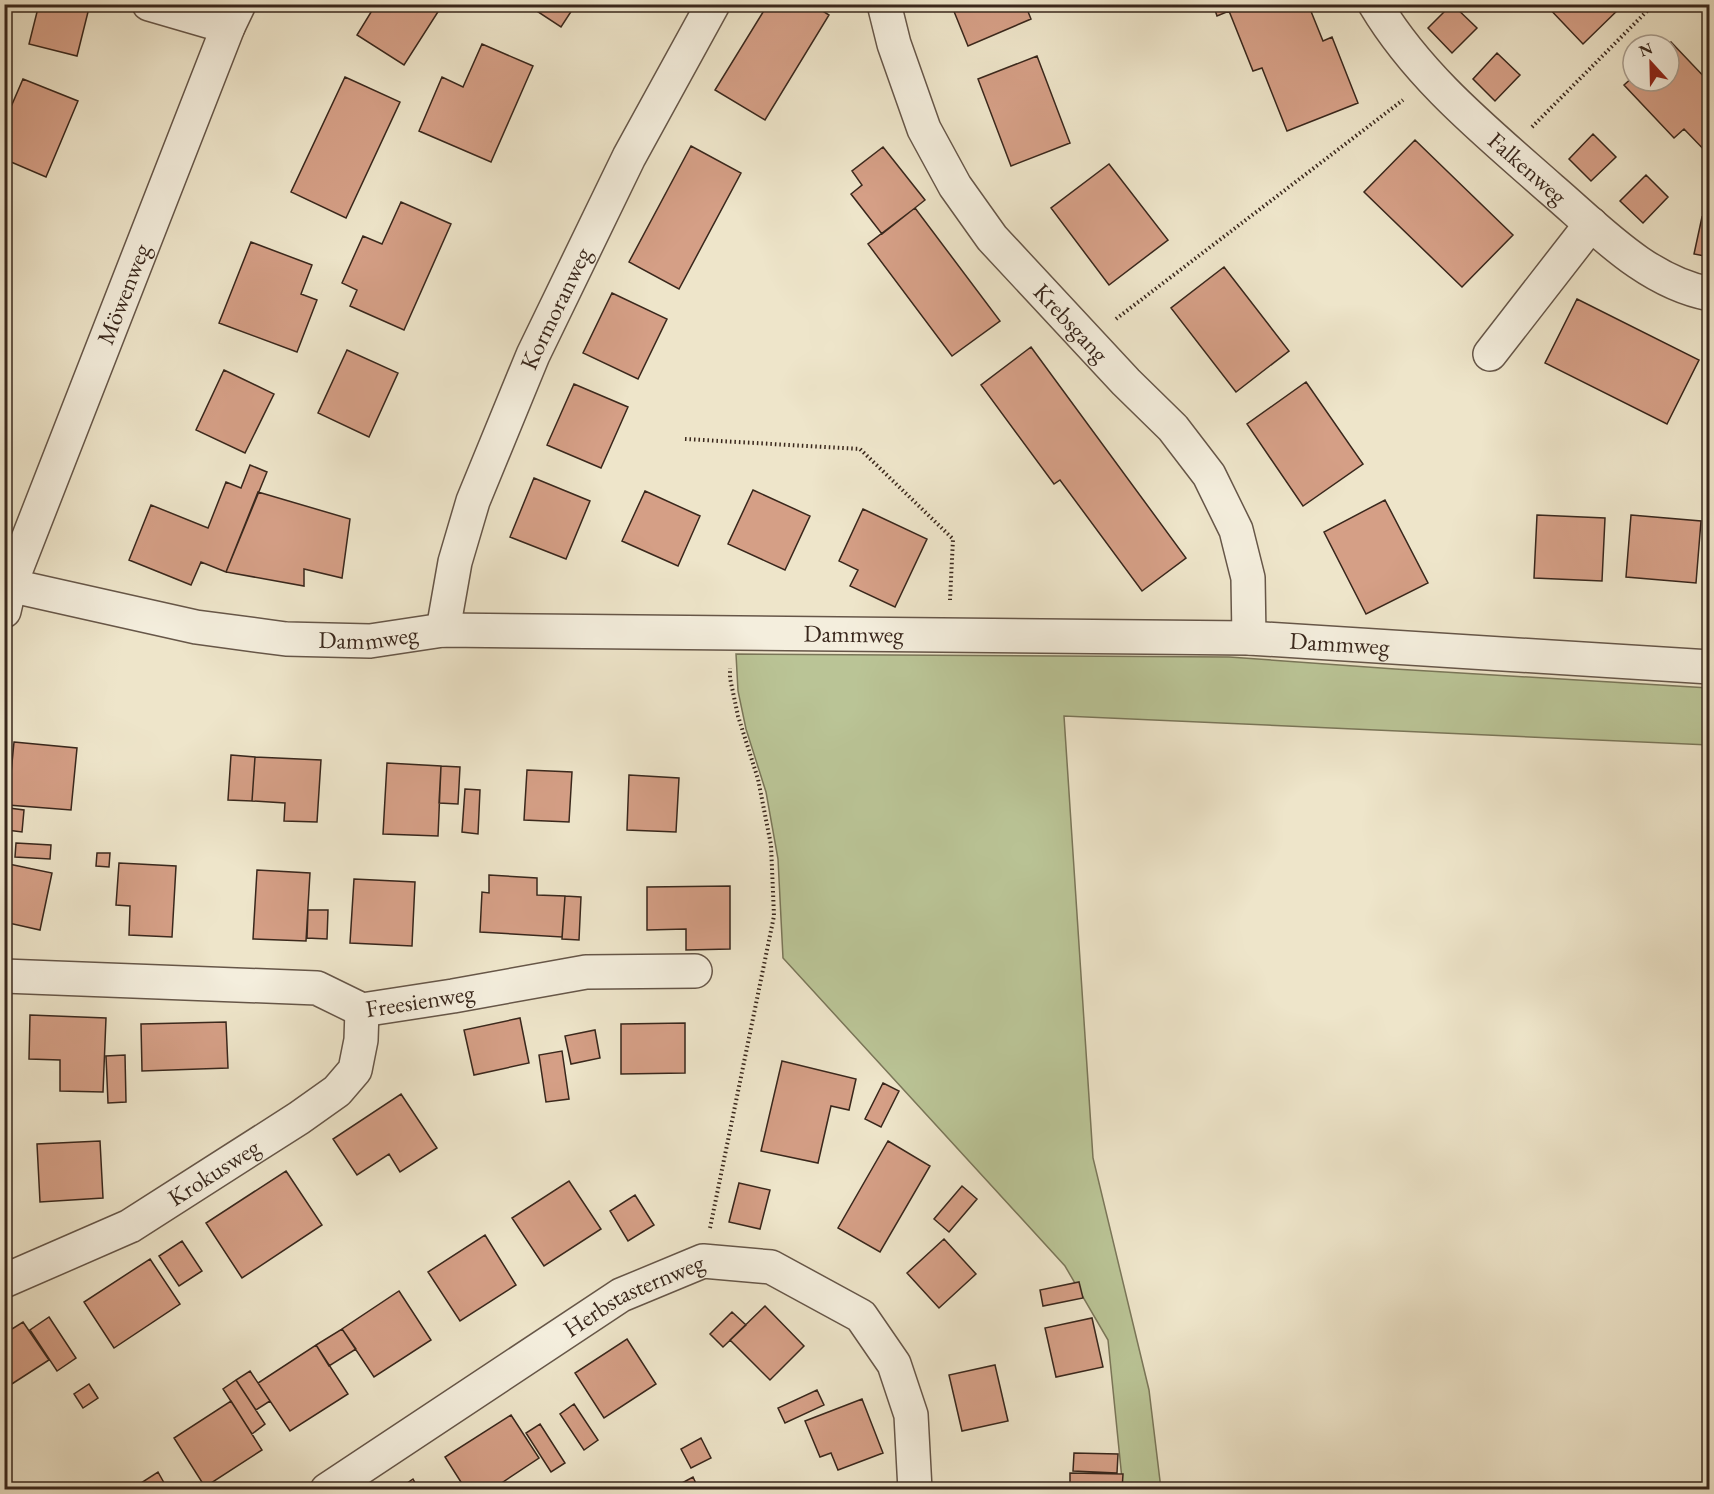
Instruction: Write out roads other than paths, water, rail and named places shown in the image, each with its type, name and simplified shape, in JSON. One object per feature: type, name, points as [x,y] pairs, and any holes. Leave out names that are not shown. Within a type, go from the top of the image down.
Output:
[{"type":"street","points":[[149,4],[234,16]]},
{"type":"street","name":"Kormoranweg","points":[[443,630],[454,562],[473,501],[532,355],[629,157],[713,4]]},
{"type":"street","name":"Krebsgang","points":[[884,4],[894,44],[924,129],[955,186],[992,238],[1126,382],[1173,428],[1209,475],[1236,530],[1248,578],[1249,638]]},
{"type":"street","name":"Falkenweg","points":[[1375,4],[1387,24],[1431,79],[1508,151],[1630,257],[1665,278],[1710,294]]},
{"type":"street","name":"Möwenweg","points":[[6,594],[234,16]]},
{"type":"street","points":[[1490,354],[1592,224]]},
{"type":"street","name":"Dammweg","points":[[6,594],[196,627],[285,639],[370,641],[443,630],[1249,638],[1710,667]]},
{"type":"street","name":"Freesienweg","points":[[4,976],[317,988],[362,1010],[586,972],[695,971]]},
{"type":"street","name":"Krokusweg","points":[[4,1281],[130,1226],[290,1124],[337,1091],[355,1070],[361,1040],[362,1010]]},
{"type":"street","name":"Herbstasternweg","points":[[327,1490],[621,1295],[703,1261],[771,1267],[861,1316],[894,1364],[911,1415],[915,1490]]}]
